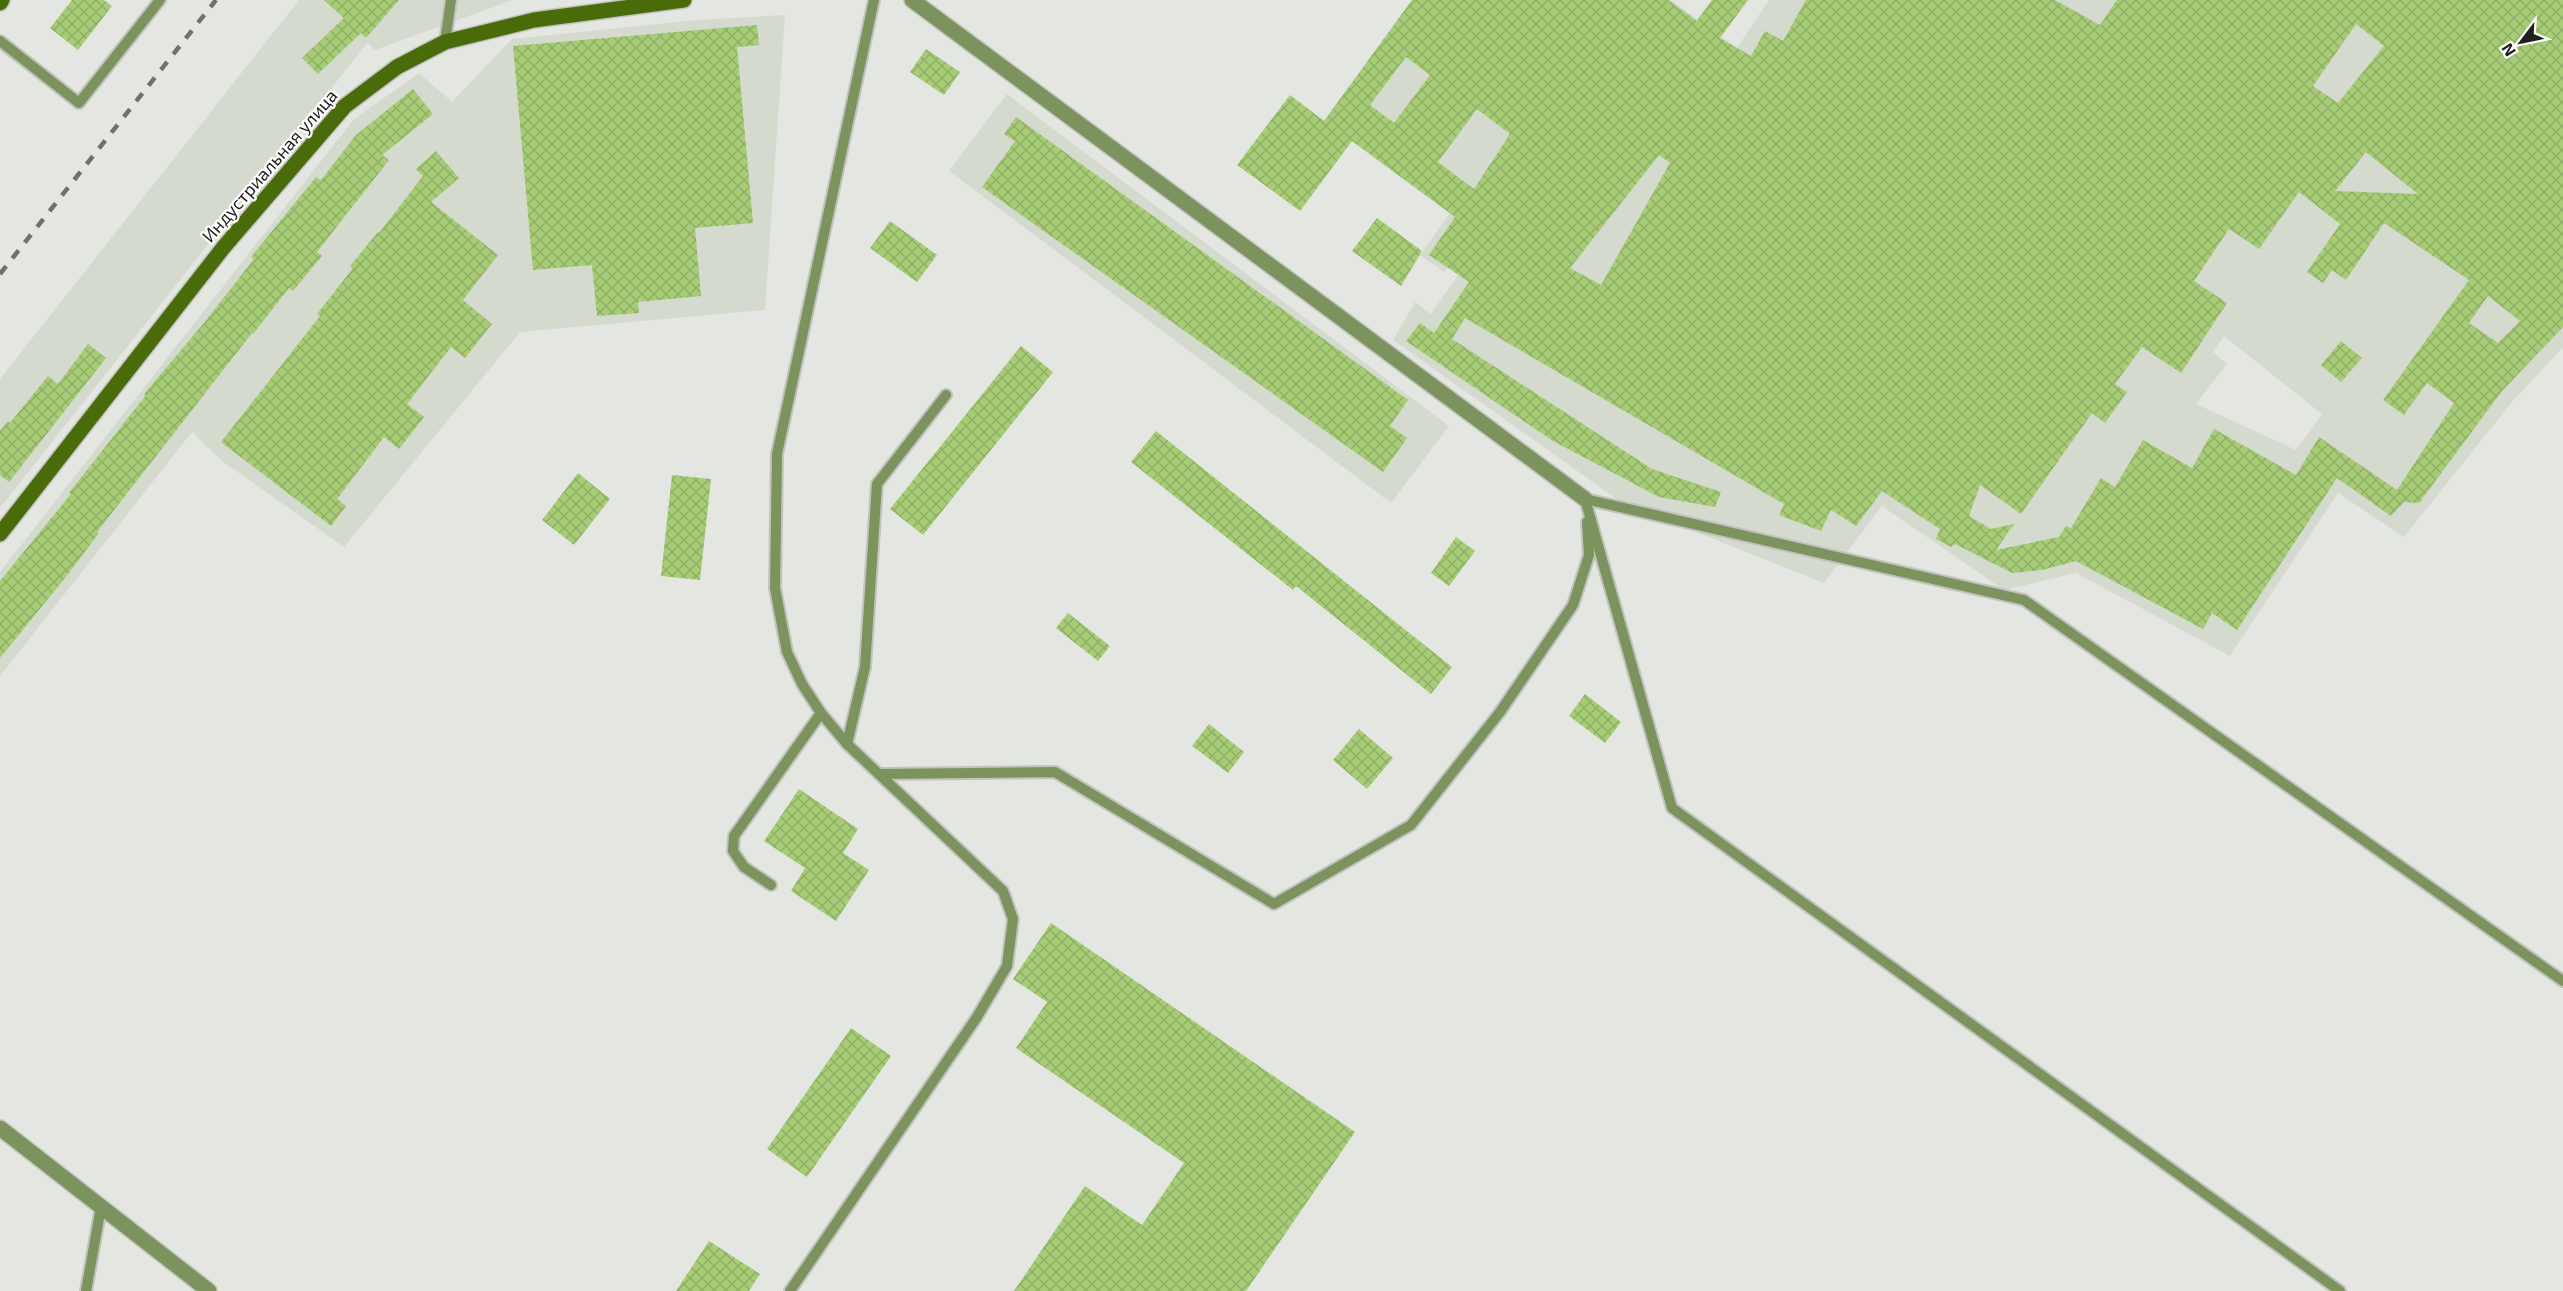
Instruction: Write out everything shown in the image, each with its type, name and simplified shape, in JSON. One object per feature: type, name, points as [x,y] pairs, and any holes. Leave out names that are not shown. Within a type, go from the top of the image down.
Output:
[{"type":"street","name":"Индустриальная улица","points":[[0,534],[223,249],[345,106],[397,68],[445,42],[534,20],[684,0]]},
{"type":"street","points":[[912,0],[1585,499]]},
{"type":"street","points":[[0,1128],[209,1291]]},
{"type":"lane","points":[[0,41],[79,103],[160,0]]},
{"type":"lane","points":[[445,42],[451,0]]},
{"type":"lane","points":[[790,1291],[977,1017],[1007,966],[1013,919],[1003,891],[847,744],[821,713],[802,684],[787,652],[775,588],[777,454],[874,0]]},
{"type":"lane","points":[[847,744],[865,667],[877,484],[946,395]]},
{"type":"lane","points":[[879,774],[1055,772],[1274,903],[1411,825],[1500,712],[1573,605],[1589,555],[1585,499]]},
{"type":"lane","points":[[1585,499],[2024,600],[2563,981]]},
{"type":"lane","points":[[1585,499],[1672,808],[2340,1291]]},
{"type":"lane","points":[[771,885],[744,867],[733,851],[734,836],[821,713]]},
{"type":"lane","points":[[86,1291],[101,1207]]},
{"type":"shaded area","points":[[299,0],[513,0],[375,50],[367,43],[0,508],[0,379]]},
{"type":"shaded area","points":[[1412,0],[1671,0],[1697,19],[1712,0],[1748,0],[1721,36],[1737,48],[1769,0],[2563,0],[2563,347],[2512,402],[2404,537],[2338,493],[2230,656],[2076,573],[2004,590],[1882,506],[1824,583],[1621,502],[1393,340],[1415,302],[1431,314],[1503,210],[1501,194],[1444,272],[1420,255],[1450,213],[1324,121]],"holes":[[[2224,336],[2322,414],[2296,450],[2196,404],[2227,364],[2213,352]]]},
{"type":"shaded area","points":[[785,15],[765,310],[520,332],[344,547],[222,461],[192,432],[0,676],[0,572],[353,120],[419,73],[452,102],[512,39],[697,20]]},
{"type":"shaded area","points":[[1007,94],[1449,426],[1391,503],[949,171]]},
{"type":"building","points":[[72,0],[104,0],[112,6],[78,50],[50,28]]},
{"type":"building","points":[[324,0],[399,0],[366,38],[361,33],[318,74],[302,58],[344,18]]},
{"type":"building","points":[[1412,0],[1668,0],[1697,21],[1712,0],[1748,0],[1720,38],[1751,56],[1765,31],[1783,41],[1806,0],[2055,0],[2100,25],[2117,0],[2563,0],[2563,327],[2502,391],[2419,503],[2404,502],[2391,516],[2337,478],[2237,630],[2212,613],[2203,629],[2076,561],[2042,570],[2012,573],[1955,544],[1951,547],[1936,539],[1940,529],[1882,491],[1856,526],[1831,510],[1821,531],[1779,515],[1784,504],[1465,318],[1452,339],[1652,469],[1721,492],[1715,507],[1659,497],[1553,441],[1406,341],[1420,323],[1434,333],[1469,282],[1429,255],[1455,217],[1352,141],[1300,211],[1237,165],[1290,95],[1324,121]],"holes":[[[2356,24],[2384,46],[2338,103],[2313,86]],[[1406,57],[1430,75],[1394,123],[1370,105]],[[1477,109],[1510,134],[1474,189],[1438,162]],[[2366,152],[2418,194],[2335,191]],[[1659,155],[1670,163],[1601,285],[1570,268]],[[2299,192],[2340,224],[2307,272],[2323,283],[2332,270],[2346,280],[2384,223],[2469,280],[2383,400],[2404,415],[2427,383],[2454,403],[2397,490],[2319,437],[2296,475],[2214,429],[2192,468],[2143,440],[2115,487],[2101,478],[2071,528],[2066,526],[2059,537],[1996,550],[2014,524],[1991,529],[1969,516],[1980,485],[2021,514],[2092,413],[2105,423],[2127,392],[2115,384],[2142,347],[2181,373],[2227,303],[2194,281],[2229,229],[2259,249]],[[2488,296],[2520,321],[2498,343],[2469,323]]]},
{"type":"building","points":[[757,25],[759,45],[737,47],[753,223],[695,228],[701,296],[638,302],[639,313],[597,316],[592,265],[533,270],[513,46]]},
{"type":"building","points":[[926,49],[960,72],[944,95],[910,72]]},
{"type":"building","points":[[413,89],[433,114],[382,155],[389,160],[317,252],[322,256],[293,291],[289,288],[252,333],[97,532],[99,533],[65,578],[0,658],[0,581],[71,494],[69,493],[146,395],[144,394],[204,323],[254,259],[251,257],[316,177],[321,180],[356,135]]},
{"type":"building","points":[[1016,117],[1408,400],[1390,426],[1407,438],[1383,472],[982,187],[1015,141],[1004,134]]},
{"type":"building","points":[[436,151],[459,178],[431,202],[498,255],[463,300],[492,324],[465,358],[451,347],[407,404],[424,417],[399,449],[384,437],[337,499],[346,506],[331,526],[221,442],[320,316],[317,314],[353,268],[350,266],[423,176],[416,169]]},
{"type":"building","points":[[1377,218],[1422,251],[1401,286],[1352,251]]},
{"type":"building","points":[[890,221],[937,255],[917,282],[870,248]]},
{"type":"building","points":[[2341,341],[2362,358],[2341,382],[2321,365]]},
{"type":"building","points":[[88,344],[106,358],[9,482],[0,475],[0,431],[8,421],[10,423],[48,376],[58,384]]},
{"type":"building","points":[[1021,346],[1053,372],[923,535],[890,509]]},
{"type":"building","points":[[1156,431],[1452,667],[1431,694],[1296,586],[1293,590],[1131,462]]},
{"type":"building","points":[[578,473],[610,499],[574,545],[542,520]]},
{"type":"building","points":[[672,475],[711,479],[700,580],[661,576]]},
{"type":"building","points":[[1456,537],[1475,551],[1449,586],[1431,573]]},
{"type":"building","points":[[1068,613],[1110,646],[1098,661],[1056,628]]},
{"type":"building","points":[[1585,694],[1621,722],[1605,743],[1569,716]]},
{"type":"building","points":[[1209,724],[1244,752],[1228,773],[1192,746]]},
{"type":"building","points":[[1359,729],[1393,758],[1367,789],[1333,760]]},
{"type":"building","points":[[799,789],[858,829],[843,853],[869,870],[836,921],[791,891],[805,868],[764,841]]},
{"type":"building","points":[[1051,923],[1355,1132],[1246,1291],[1014,1291],[1085,1186],[1142,1225],[1184,1163],[1016,1048],[1047,1002],[1013,979]]},
{"type":"building","points":[[851,1028],[891,1056],[807,1177],[767,1149]]},
{"type":"building","points":[[709,1241],[760,1274],[749,1291],[676,1291]]},
{"type":"railway","points":[[0,274],[216,0]]}]
